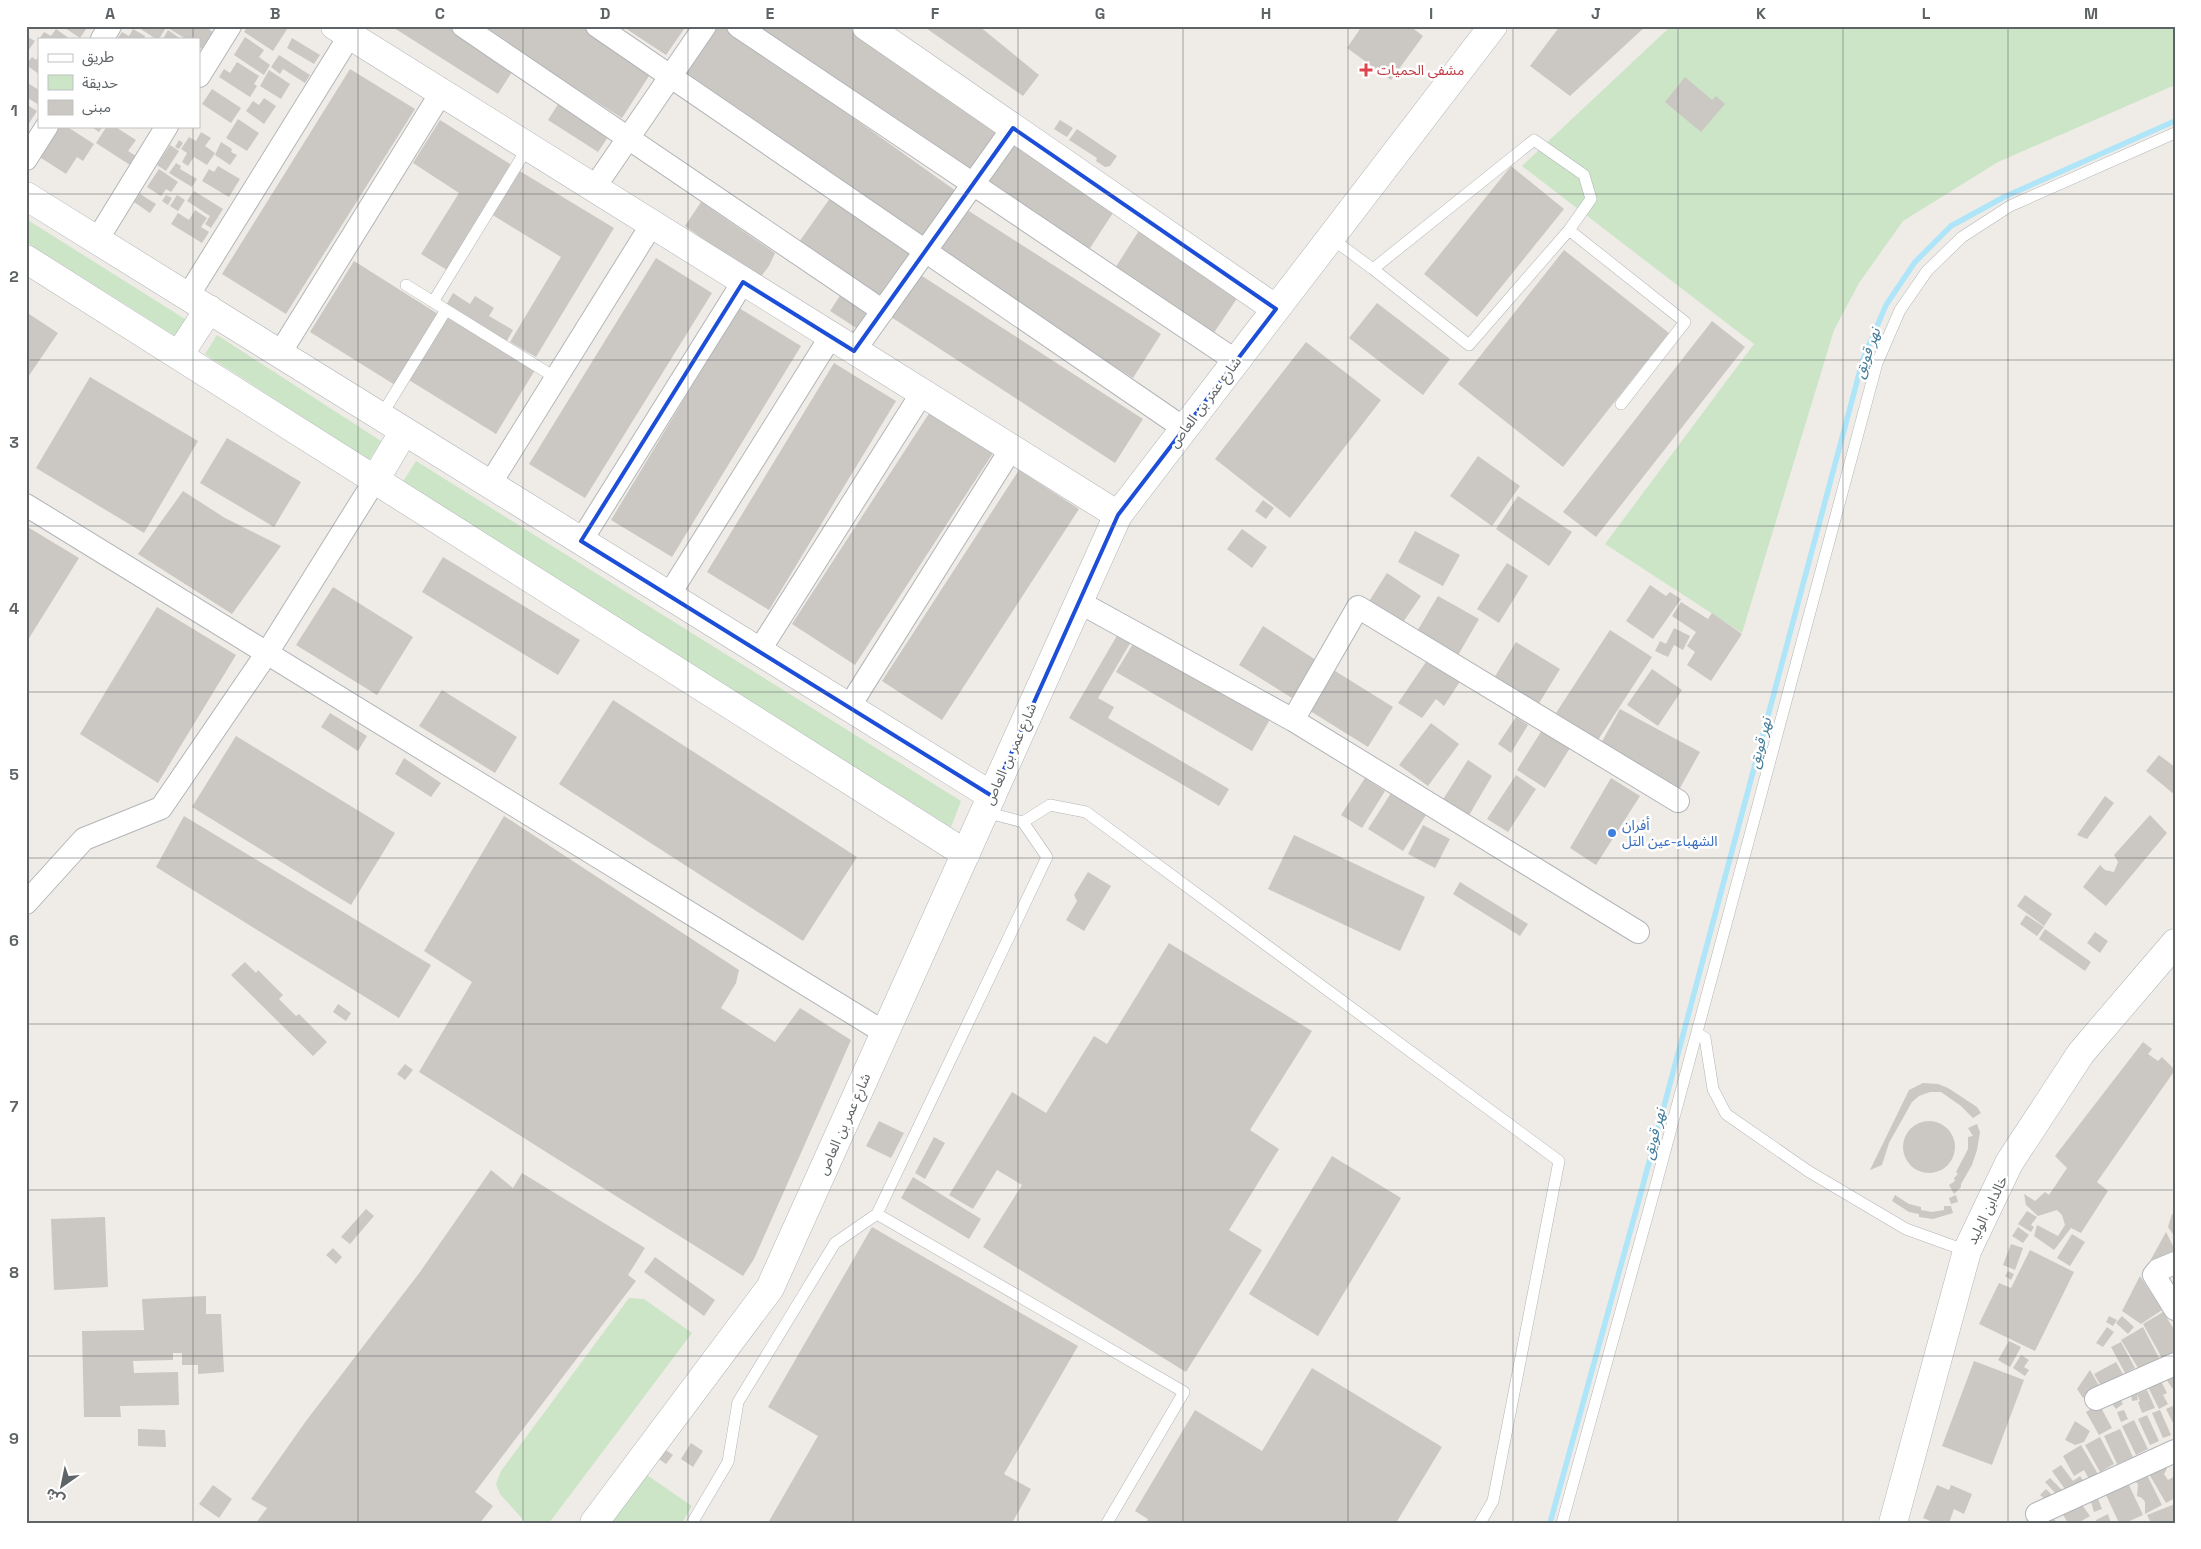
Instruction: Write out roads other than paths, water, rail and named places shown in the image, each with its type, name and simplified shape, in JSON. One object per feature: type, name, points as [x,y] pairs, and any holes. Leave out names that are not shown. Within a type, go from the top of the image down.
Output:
[{"type":"street","points":[[103,38],[110,26]]},
{"type":"street","points":[[200,74],[230,26]]},
{"type":"street","points":[[463,26],[882,311]]},
{"type":"street","points":[[597,26],[670,78],[1184,428]]},
{"type":"street","points":[[594,188],[705,26]]},
{"type":"street","points":[[738,26],[1236,362]]},
{"type":"street","points":[[866,26],[1276,309]]},
{"type":"street","name":"شارع عمر بن العاص","points":[[594,1523],[770,1288],[1118,515],[1493,26]]},
{"type":"street","points":[[179,356],[199,303],[342,31],[1118,515]]},
{"type":"street","points":[[280,354],[441,92]]},
{"type":"street","points":[[26,159],[46,128]]},
{"type":"street","points":[[97,240],[166,128]]},
{"type":"street","points":[[854,351],[1013,128]]},
{"type":"street","points":[[26,196],[850,707],[988,804]]},
{"type":"street","points":[[490,484],[652,224]]},
{"type":"street","points":[[26,259],[966,854]]},
{"type":"street","points":[[582,541],[743,282]]},
{"type":"street","points":[[669,595],[831,336]]},
{"type":"street","points":[[759,651],[922,393]]},
{"type":"street","points":[[26,903],[84,839],[161,808],[267,654],[376,480],[404,431]]},
{"type":"street","points":[[850,707],[1011,449]]},
{"type":"street","points":[[26,505],[885,1033]]},
{"type":"street","points":[[1079,602],[1293,720],[1638,932]]},
{"type":"street","points":[[1293,720],[1358,607],[1678,801]]},
{"type":"street","name":"خالدابن الوليد","points":[[1893,1523],[1967,1251],[2009,1163],[2081,1053],[2175,943]]},
{"type":"street","points":[[2175,1263],[2158,1270],[2154,1275],[2175,1308]]},
{"type":"street","points":[[2096,1399],[2175,1364]]},
{"type":"street","points":[[2037,1514],[2175,1450]]},
{"type":"lane","points":[[1562,1523],[1697,1033],[1877,363],[1900,310],[1927,271],[1962,237],[2010,206],[2175,133]]},
{"type":"lane","points":[[1331,238],[1470,345],[1569,230],[1591,199],[1584,175],[1534,140],[1372,269]]},
{"type":"lane","points":[[433,302],[528,147]]},
{"type":"lane","points":[[1569,230],[1685,322],[1621,404]]},
{"type":"lane","points":[[406,285],[556,378]]},
{"type":"lane","points":[[381,416],[446,310]]},
{"type":"lane","points":[[692,1523],[728,1462],[738,1402],[835,1243],[877,1214],[1047,857],[1023,822],[988,804]]},
{"type":"lane","points":[[1023,822],[1050,805],[1086,812],[1559,1161],[1493,1501],[1480,1523]]},
{"type":"lane","points":[[1697,1033],[1705,1038],[1713,1088],[1726,1114],[1808,1171],[1906,1229],[1967,1251]]},
{"type":"lane","points":[[877,1214],[1184,1392],[1107,1523]]},
{"type":"waterway","name":"نهر قويق","points":[[1550,1523],[1643,1185],[1863,359],[1886,305],[1915,262],[1951,226],[2004,197],[2175,121]]},
{"type":"place","name":"مشفى الحميات","points":[[1366,70]]},
{"type":"place","name":"أفران الشهباء-عين التل","points":[[1612,833]]}]
